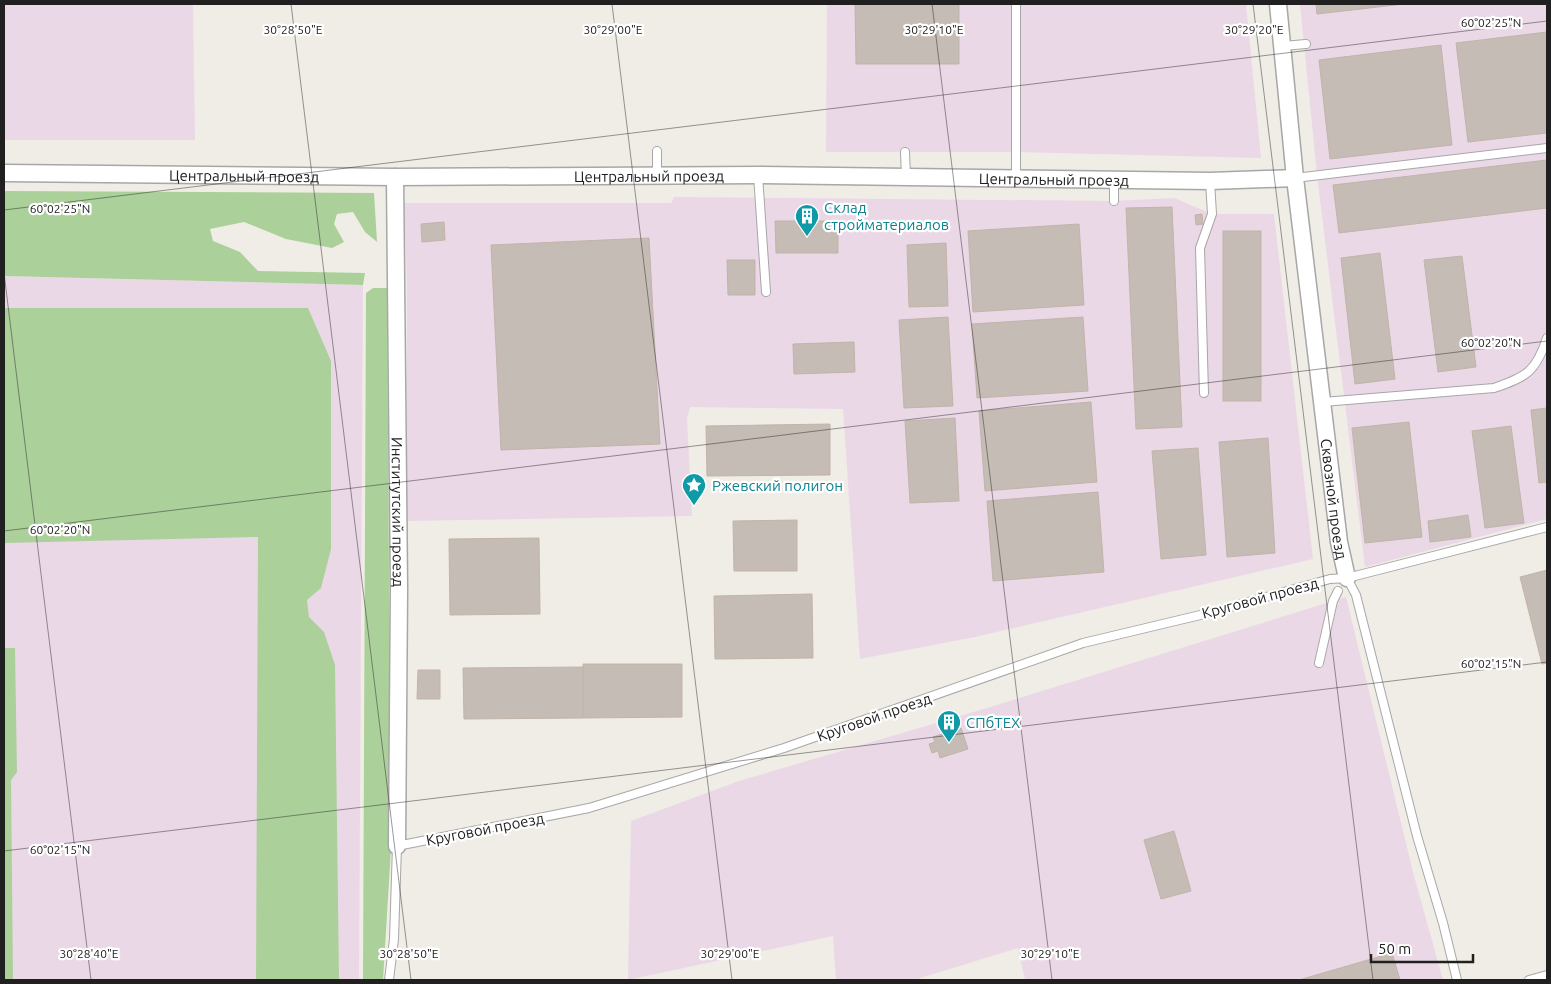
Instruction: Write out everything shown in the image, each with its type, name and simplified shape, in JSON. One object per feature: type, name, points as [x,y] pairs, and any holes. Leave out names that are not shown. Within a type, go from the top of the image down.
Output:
[{"type":"street","name":"Сквозной проезд","points":[[1278,4],[1295,178],[1323,402],[1343,585]]},
{"type":"street","name":"Центральный проезд","points":[[4,173],[395,177],[758,175],[1210,181],[1295,178]]},
{"type":"street","name":"Институтский проезд","points":[[395,177],[402,588],[402,667],[397,846]]},
{"type":"lane","points":[[1016,4],[1016,178]]},
{"type":"lane","points":[[1283,46],[1306,44]]},
{"type":"lane","points":[[1295,178],[1547,148]]},
{"type":"lane","points":[[657,151],[658,176]]},
{"type":"lane","points":[[905,152],[906,177]]},
{"type":"lane","points":[[758,175],[766,292]]},
{"type":"lane","points":[[1114,180],[1114,200]]},
{"type":"lane","points":[[1204,393],[1200,248],[1212,214],[1210,181]]},
{"type":"lane","points":[[1323,402],[1494,388],[1521,379],[1541,358],[1547,338]]},
{"type":"lane","name":"Круговой проезд","points":[[397,846],[589,808],[784,748],[1083,643],[1213,612],[1330,579],[1343,585],[1547,527]]},
{"type":"lane","points":[[1319,663],[1333,601],[1343,585]]},
{"type":"lane","name":"Сквозной проезд","points":[[1343,585],[1356,595],[1417,836],[1443,923],[1457,980]]},
{"type":"lane","points":[[388,980],[394,939],[397,846]]},
{"type":"lane","points":[[1529,980],[1547,975]]},
{"type":"shaded area","points":[[4,4],[193,4],[195,140],[4,140]]},
{"type":"shaded area","points":[[827,4],[1246,4],[1261,158],[1016,152],[826,152]]},
{"type":"shaded area","points":[[1300,4],[1547,4],[1547,519],[1365,567],[1317,175]]},
{"type":"shaded area","points":[[674,197],[1114,201],[1174,198],[1212,214],[1274,214],[1313,559],[975,637],[860,659],[843,409],[690,407],[687,419],[692,516],[407,521],[407,283],[404,203],[671,203]]},
{"type":"shaded area","points":[[4,276],[363,285],[359,980],[4,980]]},
{"type":"shaded area","points":[[1346,597],[1413,872],[1443,980],[1025,980],[1018,948],[914,980],[836,980],[833,936],[628,980],[631,821],[739,781],[987,708]]},
{"type":"green space","points":[[4,191],[374,193],[377,242],[365,232],[353,212],[337,214],[334,224],[344,242],[332,248],[286,239],[244,222],[210,229],[213,241],[240,252],[258,271],[365,273],[363,285],[4,276]]},
{"type":"green space","points":[[373,288],[387,288],[391,849],[383,980],[363,980],[366,293]]},
{"type":"green space","points":[[4,308],[308,308],[331,361],[331,549],[321,588],[307,600],[309,617],[324,632],[335,665],[339,980],[256,980],[258,537],[4,543]]},
{"type":"green space","points":[[4,648],[15,648],[17,772],[11,780],[13,980],[4,980]]},
{"type":"building","points":[[855,4],[959,4],[959,64],[856,64]]},
{"type":"building","points":[[1316,4],[1404,4],[1317,14]]},
{"type":"building","points":[[1547,32],[1547,133],[1468,142],[1456,43]]},
{"type":"building","points":[[1441,45],[1452,145],[1330,159],[1319,60]]},
{"type":"building","points":[[1547,160],[1547,208],[1339,233],[1333,185]]},
{"type":"building","points":[[1172,207],[1182,427],[1136,429],[1126,208]]},
{"type":"building","points":[[1202,214],[1203,224],[1196,225],[1195,215]]},
{"type":"building","name":"Склад стройматериалов","points":[[775,221],[838,221],[838,253],[776,253]]},
{"type":"building","points":[[444,222],[445,240],[422,242],[421,224]]},
{"type":"building","points":[[1079,224],[1084,305],[973,312],[968,231]]},
{"type":"building","points":[[1223,231],[1261,231],[1261,401],[1223,401]]},
{"type":"building","points":[[649,238],[660,444],[501,450],[491,245]]},
{"type":"building","points":[[946,243],[948,306],[909,307],[907,245]]},
{"type":"building","points":[[1380,253],[1395,379],[1355,384],[1341,258]]},
{"type":"building","points":[[1462,256],[1476,367],[1438,372],[1424,260]]},
{"type":"building","points":[[727,260],[755,260],[755,295],[728,295]]},
{"type":"building","points":[[948,317],[953,406],[904,408],[899,320]]},
{"type":"building","points":[[1083,317],[1088,391],[977,398],[972,324]]},
{"type":"building","points":[[854,342],[855,372],[794,374],[793,344]]},
{"type":"building","points":[[1091,402],[1097,482],[985,491],[979,411]]},
{"type":"building","points":[[1547,408],[1547,482],[1539,483],[1531,410]]},
{"type":"building","points":[[955,418],[959,501],[910,503],[905,421]]},
{"type":"building","points":[[1409,422],[1422,537],[1365,543],[1352,428]]},
{"type":"building","points":[[830,424],[830,475],[707,476],[706,426]]},
{"type":"building","points":[[1511,426],[1524,523],[1485,528],[1472,431]]},
{"type":"building","points":[[1268,438],[1275,553],[1227,557],[1219,442]]},
{"type":"building","points":[[1198,448],[1206,555],[1161,559],[1152,451]]},
{"type":"building","points":[[1098,492],[1104,572],[993,581],[987,501]]},
{"type":"building","points":[[1468,515],[1471,537],[1430,542],[1428,521]]},
{"type":"building","points":[[797,520],[797,571],[734,571],[733,521]]},
{"type":"building","points":[[539,538],[540,614],[450,615],[449,539]]},
{"type":"building","points":[[1547,570],[1547,663],[1542,664],[1520,577]]},
{"type":"building","points":[[812,594],[813,658],[715,659],[714,596]]},
{"type":"building","points":[[583,664],[682,664],[682,717],[583,718]]},
{"type":"building","points":[[583,667],[583,718],[464,719],[463,668]]},
{"type":"building","points":[[418,670],[440,670],[440,699],[417,699]]},
{"type":"building","name":"СПбТЕХ","points":[[961,728],[968,749],[940,758],[938,751],[932,753],[929,744],[935,742],[933,737]]},
{"type":"building","points":[[1174,831],[1191,891],[1161,899],[1144,840]]},
{"type":"building","points":[[1392,953],[1400,980],[1299,980]]},
{"type":"place","name":"Склад стройматериалов","points":[[807,237]]},
{"type":"place","name":"Ржевский полигон","points":[[694,506]]},
{"type":"place","name":"СПбТЕХ","points":[[949,743]]}]
